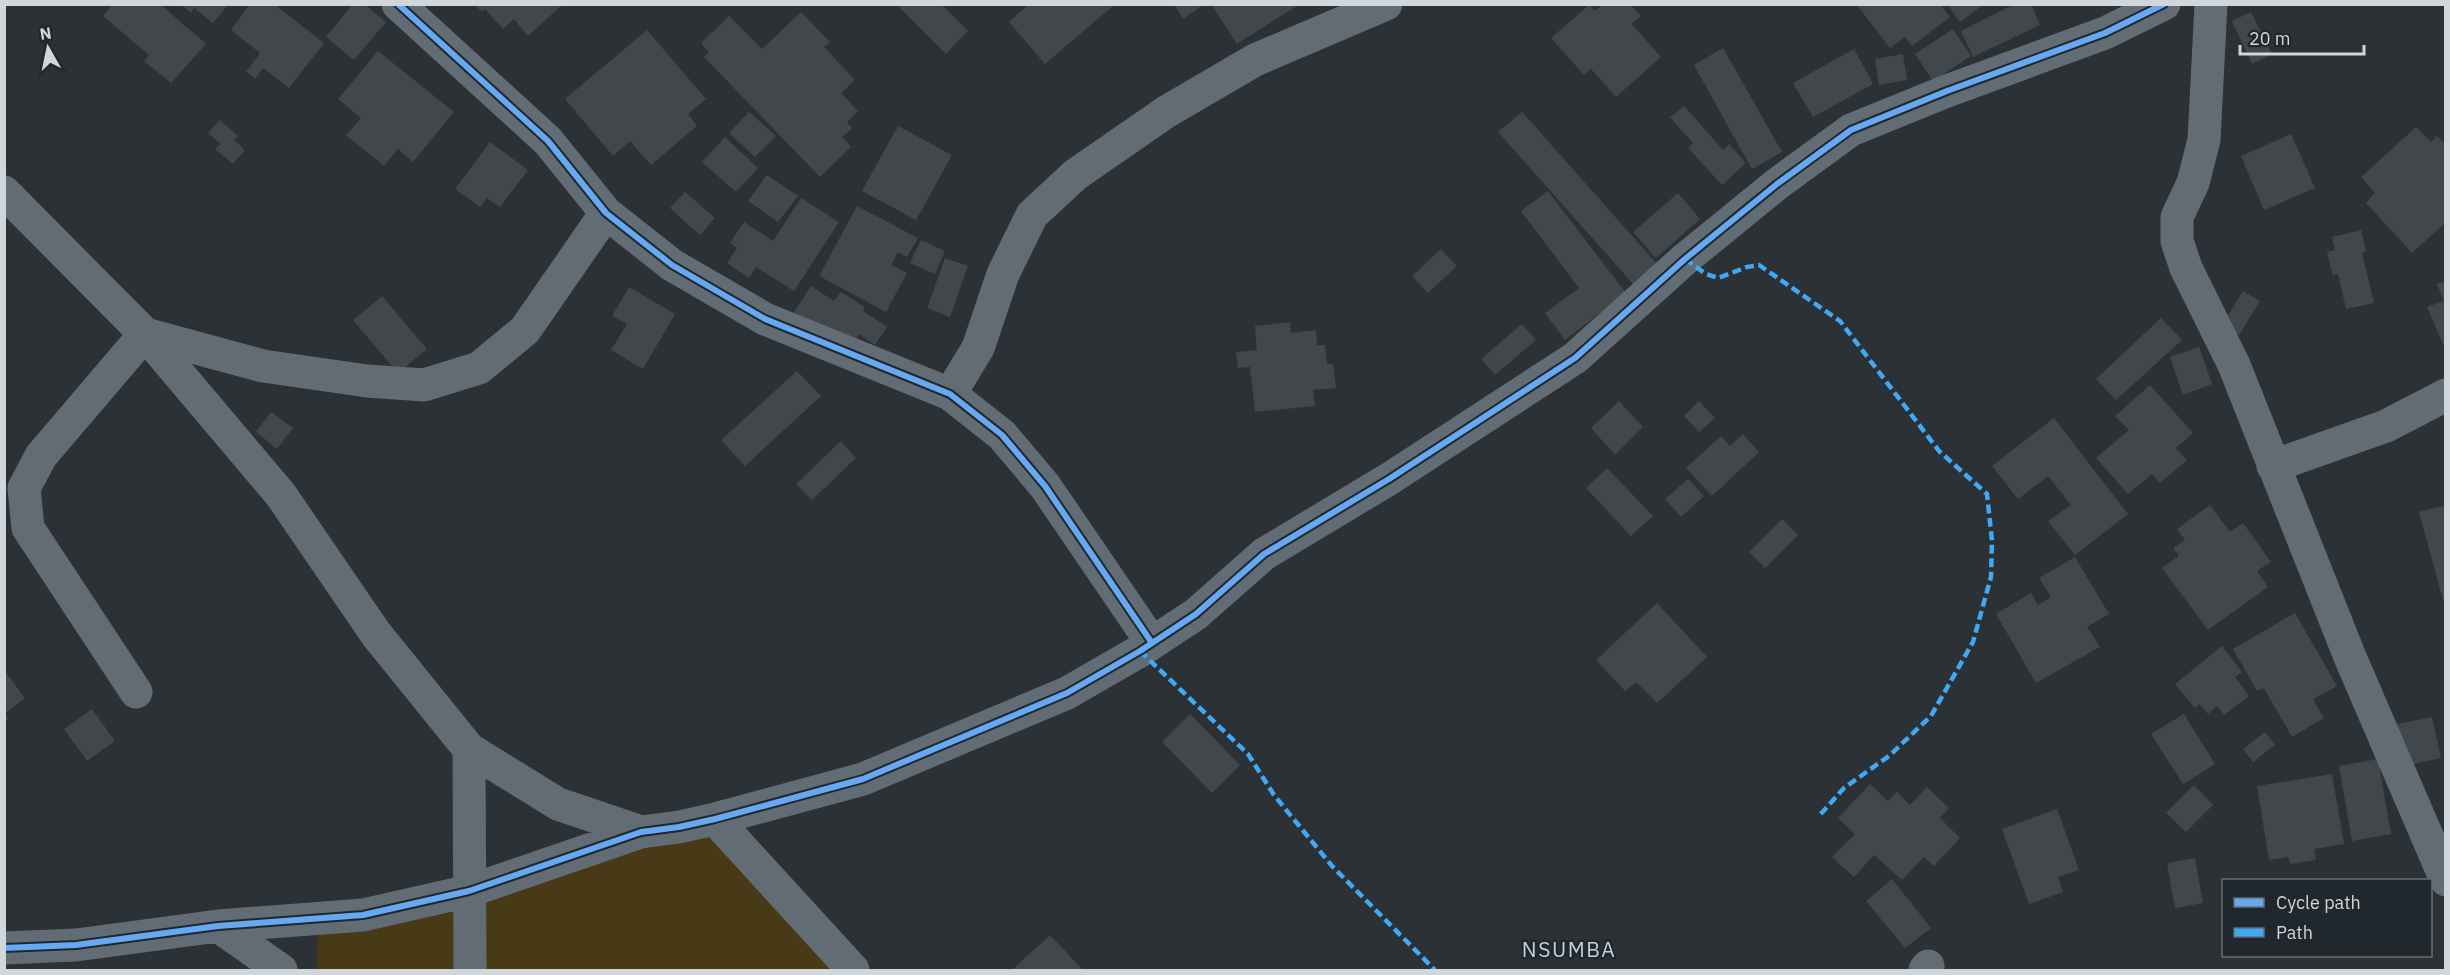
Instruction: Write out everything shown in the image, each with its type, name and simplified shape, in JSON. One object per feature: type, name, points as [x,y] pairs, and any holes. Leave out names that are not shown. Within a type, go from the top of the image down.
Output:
[{"type":"street","points":[[398,4],[548,141],[606,213],[672,265],[765,319],[950,393],[1002,435],[1045,486],[1152,643]]},
{"type":"street","points":[[950,393],[978,348],[1002,274],[1032,215],[1075,175],[1166,112],[1255,60],[1386,4]]},
{"type":"street","points":[[4,948],[76,945],[218,926],[363,915],[469,891],[641,832],[715,819],[863,779],[1067,693],[1196,614],[1264,554],[1389,479],[1575,358],[1684,259],[1776,184],[1851,130],[1947,91],[2105,33],[2164,4]]},
{"type":"street","points":[[2211,4],[2204,140],[2193,183],[2177,217],[2177,241],[2186,268],[2234,365],[2350,657],[2445,880]]},
{"type":"street","points":[[4,192],[145,334],[281,495],[376,634],[469,749],[558,804],[641,832]]},
{"type":"street","points":[[145,334],[264,366],[367,381],[424,385],[479,368],[525,330],[606,213]]},
{"type":"street","points":[[136,692],[28,528],[24,488],[41,456],[145,334]]},
{"type":"street","points":[[2273,466],[2386,426],[2445,395]]},
{"type":"street","points":[[469,749],[470,970]]},
{"type":"street","points":[[715,819],[853,970]]},
{"type":"street","points":[[218,926],[280,970]]},
{"type":"shaded area","points":[[720,817],[848,970],[317,970],[318,926]]},
{"type":"building","points":[[113,4],[160,4],[206,44],[171,83],[144,61],[149,55],[103,16]]},
{"type":"building","points":[[180,4],[229,4],[213,23],[194,8],[191,13]]},
{"type":"building","points":[[250,4],[274,4],[324,43],[289,88],[263,68],[255,79],[246,72],[260,53],[231,30]]},
{"type":"building","points":[[353,4],[364,4],[386,22],[354,60],[326,37]]},
{"type":"building","points":[[1029,4],[1112,4],[1113,6],[1045,64],[1009,22]]},
{"type":"building","points":[[1174,4],[1205,4],[1183,19]]},
{"type":"building","points":[[1211,4],[1300,4],[1237,44]]},
{"type":"building","points":[[1603,4],[1630,4],[1641,16],[1632,24],[1661,57],[1616,97],[1591,69],[1584,75],[1551,38],[1589,5],[1595,11]]},
{"type":"building","points":[[1856,4],[1940,4],[1950,17],[1912,46],[1905,37],[1890,48]]},
{"type":"building","points":[[1947,4],[1984,4],[1960,22]]},
{"type":"building","points":[[2015,4],[2031,4],[2040,25],[1973,57],[1961,31]]},
{"type":"building","points":[[475,5],[562,5],[528,36],[514,19],[503,29],[485,9],[482,12]]},
{"type":"building","points":[[897,5],[942,5],[968,31],[946,54]]},
{"type":"building","points":[[801,12],[830,42],[824,47],[855,80],[841,93],[858,111],[847,122],[852,128],[842,137],[851,147],[820,177],[704,57],[709,52],[701,43],[729,16],[762,49]]},
{"type":"building","points":[[2251,12],[2272,54],[2252,64],[2232,21]]},
{"type":"building","points":[[1953,29],[1971,56],[1933,81],[1915,54]]},
{"type":"building","points":[[647,30],[706,99],[688,114],[697,126],[651,165],[630,141],[613,156],[565,99]]},
{"type":"building","points":[[1723,48],[1782,152],[1752,169],[1694,65]]},
{"type":"building","points":[[1854,49],[1873,84],[1813,117],[1793,83]]},
{"type":"building","points":[[378,51],[454,112],[413,162],[398,149],[384,166],[346,135],[361,118],[338,99]]},
{"type":"building","points":[[1903,54],[1907,80],[1879,85],[1875,59]]},
{"type":"building","points":[[1684,106],[1723,150],[1729,144],[1746,163],[1722,185],[1688,148],[1693,143],[1670,117]]},
{"type":"building","points":[[749,112],[776,136],[755,157],[729,133]]},
{"type":"building","points":[[1522,112],[1657,264],[1633,284],[1498,132]]},
{"type":"building","points":[[220,120],[238,136],[234,140],[245,150],[233,164],[215,149],[221,144],[208,133]]},
{"type":"building","points":[[898,126],[952,155],[916,220],[862,191]]},
{"type":"building","points":[[2416,127],[2431,142],[2437,136],[2446,145],[2446,222],[2412,253],[2366,203],[2375,193],[2361,177]]},
{"type":"building","points":[[2291,134],[2315,188],[2264,210],[2241,156]]},
{"type":"building","points":[[725,137],[758,168],[736,192],[702,162]]},
{"type":"building","points":[[490,142],[528,170],[500,207],[487,198],[480,207],[455,189]]},
{"type":"building","points":[[767,175],[798,196],[778,222],[748,201]]},
{"type":"building","points":[[1548,191],[1626,293],[1565,340],[1545,313],[1579,288],[1521,211]]},
{"type":"building","points":[[685,192],[715,218],[700,235],[670,208]]},
{"type":"building","points":[[1678,193],[1700,219],[1656,258],[1633,232]]},
{"type":"building","points":[[801,198],[839,222],[794,291],[756,267],[749,278],[727,263],[737,248],[730,243],[744,222],[773,241]]},
{"type":"building","points":[[857,206],[918,238],[907,257],[898,252],[891,265],[907,273],[886,312],[819,276]]},
{"type":"building","points":[[2361,230],[2366,251],[2362,253],[2374,303],[2346,309],[2338,274],[2333,276],[2327,252],[2335,250],[2332,237]]},
{"type":"building","points":[[921,240],[945,251],[935,274],[910,263]]},
{"type":"building","points":[[1441,249],[1457,266],[1428,293],[1412,276]]},
{"type":"building","points":[[945,258],[968,266],[950,317],[927,308]]},
{"type":"building","points":[[2446,281],[2446,343],[2443,344],[2427,307],[2444,301],[2437,284]]},
{"type":"building","points":[[811,286],[834,301],[841,292],[865,307],[863,311],[887,327],[875,345],[859,334],[850,348],[794,312]]},
{"type":"building","points":[[629,287],[675,314],[643,369],[611,350],[627,324],[612,316]]},
{"type":"building","points":[[2243,291],[2260,301],[2239,335],[2222,325]]},
{"type":"building","points":[[382,296],[427,349],[398,373],[353,320]]},
{"type":"building","points":[[2161,318],[2182,340],[2116,400],[2096,379]]},
{"type":"building","points":[[1290,322],[1291,333],[1316,330],[1317,345],[1325,345],[1327,364],[1333,364],[1336,388],[1313,390],[1315,406],[1255,412],[1250,367],[1238,368],[1236,352],[1257,350],[1255,326]]},
{"type":"building","points":[[1522,324],[1536,340],[1495,375],[1481,359]]},
{"type":"building","points":[[2199,347],[2212,384],[2183,395],[2170,357]]},
{"type":"building","points":[[797,371],[821,396],[745,466],[721,440]]},
{"type":"building","points":[[2150,385],[2193,433],[2176,448],[2187,460],[2160,483],[2152,474],[2128,494],[2096,458],[2129,430],[2115,416]]},
{"type":"building","points":[[1619,401],[1643,427],[1615,455],[1591,428]]},
{"type":"building","points":[[1699,401],[1715,418],[1699,432],[1684,416]]},
{"type":"building","points":[[271,412],[293,428],[277,449],[256,432]]},
{"type":"building","points":[[2054,418],[2128,514],[2075,555],[2048,521],[2071,505],[2048,476],[2018,499],[1992,466]]},
{"type":"building","points":[[1743,434],[1759,452],[1712,496],[1686,468],[1721,436],[1730,446]]},
{"type":"building","points":[[841,441],[856,458],[812,500],[796,484]]},
{"type":"building","points":[[1607,468],[1653,516],[1631,536],[1586,488]]},
{"type":"building","points":[[1688,479],[1704,496],[1681,517],[1665,499]]},
{"type":"building","points":[[2210,505],[2230,532],[2243,523],[2271,562],[2257,571],[2268,587],[2208,630],[2162,568],[2179,556],[2173,548],[2185,540],[2177,529]]},
{"type":"building","points":[[2446,505],[2446,600],[2443,600],[2419,512]]},
{"type":"building","points":[[1782,519],[1798,535],[1765,568],[1749,552]]},
{"type":"building","points":[[2075,557],[2109,614],[2087,627],[2100,647],[2036,683],[1996,614],[2031,593],[2038,605],[2051,597],[2039,578]]},
{"type":"building","points":[[1657,603],[1707,657],[1657,703],[1636,682],[1625,691],[1596,660]]},
{"type":"building","points":[[2295,613],[2337,686],[2313,699],[2324,718],[2292,737],[2264,688],[2257,691],[2233,649]]},
{"type":"building","points":[[2222,646],[2242,672],[2235,677],[2249,696],[2224,715],[2217,706],[2208,714],[2200,704],[2195,708],[2175,684]]},
{"type":"building","points":[[4,670],[25,698],[5,713],[8,719],[4,722]]},
{"type":"building","points":[[92,709],[115,741],[87,761],[64,729]]},
{"type":"building","points":[[1190,714],[1240,765],[1212,793],[1162,742]]},
{"type":"building","points":[[2184,714],[2215,764],[2183,784],[2151,734]]},
{"type":"building","points":[[2432,717],[2441,758],[2405,766],[2397,724]]},
{"type":"building","points":[[2265,732],[2275,745],[2253,762],[2243,749]]},
{"type":"building","points":[[2378,759],[2391,834],[2352,841],[2339,766]]},
{"type":"building","points":[[2332,774],[2344,844],[2314,849],[2316,860],[2290,864],[2288,857],[2269,860],[2257,786]]},
{"type":"building","points":[[1870,784],[1888,801],[1897,792],[1910,805],[1927,787],[1949,808],[1940,818],[1960,838],[1934,866],[1924,857],[1902,880],[1874,855],[1854,877],[1832,857],[1855,834],[1838,818]]},
{"type":"building","points":[[2194,785],[2213,805],[2186,832],[2166,813]]},
{"type":"building","points":[[2057,809],[2079,870],[2058,877],[2063,892],[2029,904],[2002,829]]},
{"type":"building","points":[[2195,858],[2203,903],[2175,908],[2167,863]]},
{"type":"building","points":[[1892,879],[1931,928],[1905,948],[1866,901]]},
{"type":"building","points":[[1050,935],[1083,970],[1012,970]]},
{"type":"marked path","points":[[1685,259],[1706,274],[1718,278],[1759,265],[1840,321],[1939,451],[1987,494],[1992,541],[1991,577],[1973,642],[1931,716],[1889,756],[1844,788],[1819,816]]},
{"type":"marked path","points":[[1140,651],[1248,754],[1274,795],[1332,866],[1435,970]]},
{"type":"cycle path","points":[[398,4],[548,141],[606,213],[672,265],[765,319],[950,394],[1002,435],[1045,486],[1152,643]]},
{"type":"cycle path","points":[[4,948],[76,945],[218,926],[363,915],[469,891],[641,832],[715,819],[863,779],[1067,693],[1140,651],[1196,614],[1264,554],[1389,479],[1575,358],[1685,259],[1777,184],[1851,130],[1947,91],[2105,33],[2164,4]]},
{"type":"district","name":"NSUMBA","points":[[1569,949]]}]
